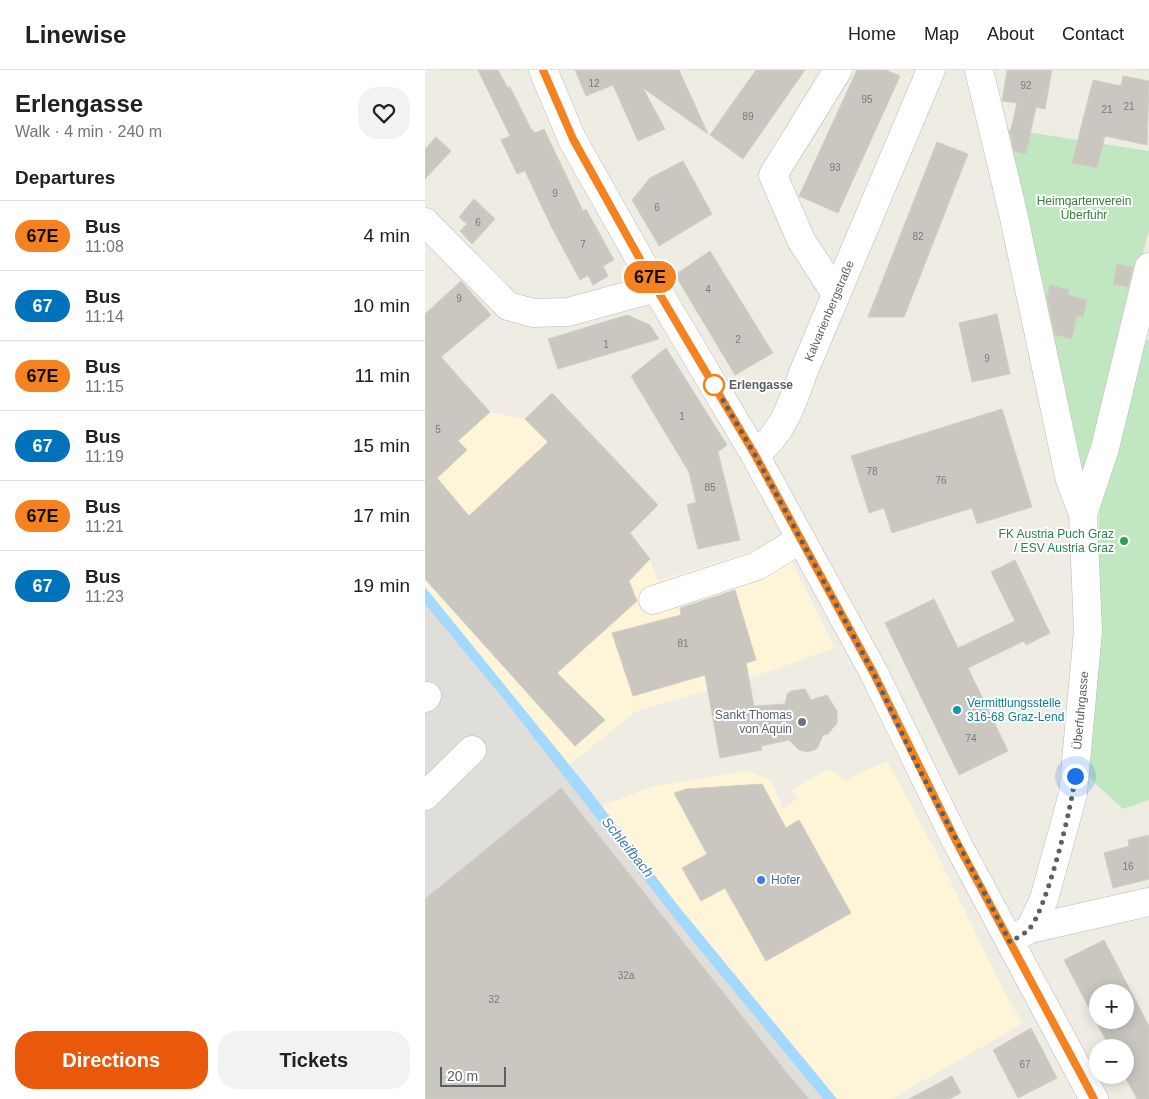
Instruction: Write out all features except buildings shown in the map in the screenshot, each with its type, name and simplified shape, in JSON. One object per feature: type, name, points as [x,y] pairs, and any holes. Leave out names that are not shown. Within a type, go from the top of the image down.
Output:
[{"type":"street","points":[[543,70],[573,139],[656,288],[755,455],[874,674],[917,765],[1020,935],[1094,1099]]},
{"type":"street","points":[[836,294],[801,240],[773,175],[838,70]]},
{"type":"street","name":"Kalvarienbergstraße","points":[[755,455],[767,446],[789,413],[803,373],[931,70]]},
{"type":"street","name":"Überfuhrgasse","points":[[979,70],[1013,213],[1025,278],[1069,480],[1083,514],[1088,631],[1073,794],[1044,899],[1020,935]]},
{"type":"street","points":[[425,222],[508,306],[533,313],[568,312],[656,288]]},
{"type":"street","name":"Überfuhrgasse","points":[[1083,514],[1105,448],[1149,267]]},
{"type":"street","points":[[653,600],[757,566],[801,540]]},
{"type":"street","points":[[425,796],[472,750]]},
{"type":"street","points":[[1020,935],[1149,902]]},
{"type":"shaded area","points":[[552,393],[658,505],[630,533],[650,559],[658,581],[782,542],[835,648],[761,674],[635,712],[569,765],[425,588],[425,407],[490,412],[525,419]]},
{"type":"shaded area","points":[[425,604],[506,702],[823,1099],[425,1099]]},
{"type":"shaded area","points":[[887,761],[936,852],[1009,1001],[1023,1023],[891,1099],[837,1099],[679,907],[602,806],[654,786],[747,771],[771,780],[783,809],[798,798],[792,790],[828,769],[846,780]]},
{"type":"green space","name":"Heimgartenverein Überfuhr","points":[[1001,128],[1149,151],[1149,230],[1088,471],[1072,471]]},
{"type":"green space","name":"FK Austria Puch Graz / ESV Austria Graz","points":[[1149,340],[1149,800],[1123,809],[1085,774],[1094,667],[1100,491],[1142,341]]},
{"type":"water","name":"Schleifbach","points":[[425,587],[584,783],[679,907],[837,1099],[823,1099],[683,929],[506,702],[425,604]]},
{"type":"bus line","name":"67E","points":[[543,70],[573,139],[656,288],[755,455],[819,571],[874,674],[917,765],[956,841],[1094,1099]]},
{"type":"place","name":"Erlengasse","points":[[714,385]]},
{"type":"place","name":"FK Austria Puch Graz / ESV Austria Graz","points":[[1124,541]]},
{"type":"place","name":"Vermittlungsstelle 316-68 Graz-Lend","points":[[957,710]]},
{"type":"place","name":"Sankt Thomas von Aquin","points":[[802,722]]},
{"type":"place","name":"Hofer","points":[[761,880]]},
{"type":"route","points":[[714,385],[755,455],[874,674],[917,765],[1010,942],[1030,929],[1044,899],[1073,794],[1075,776]]}]
